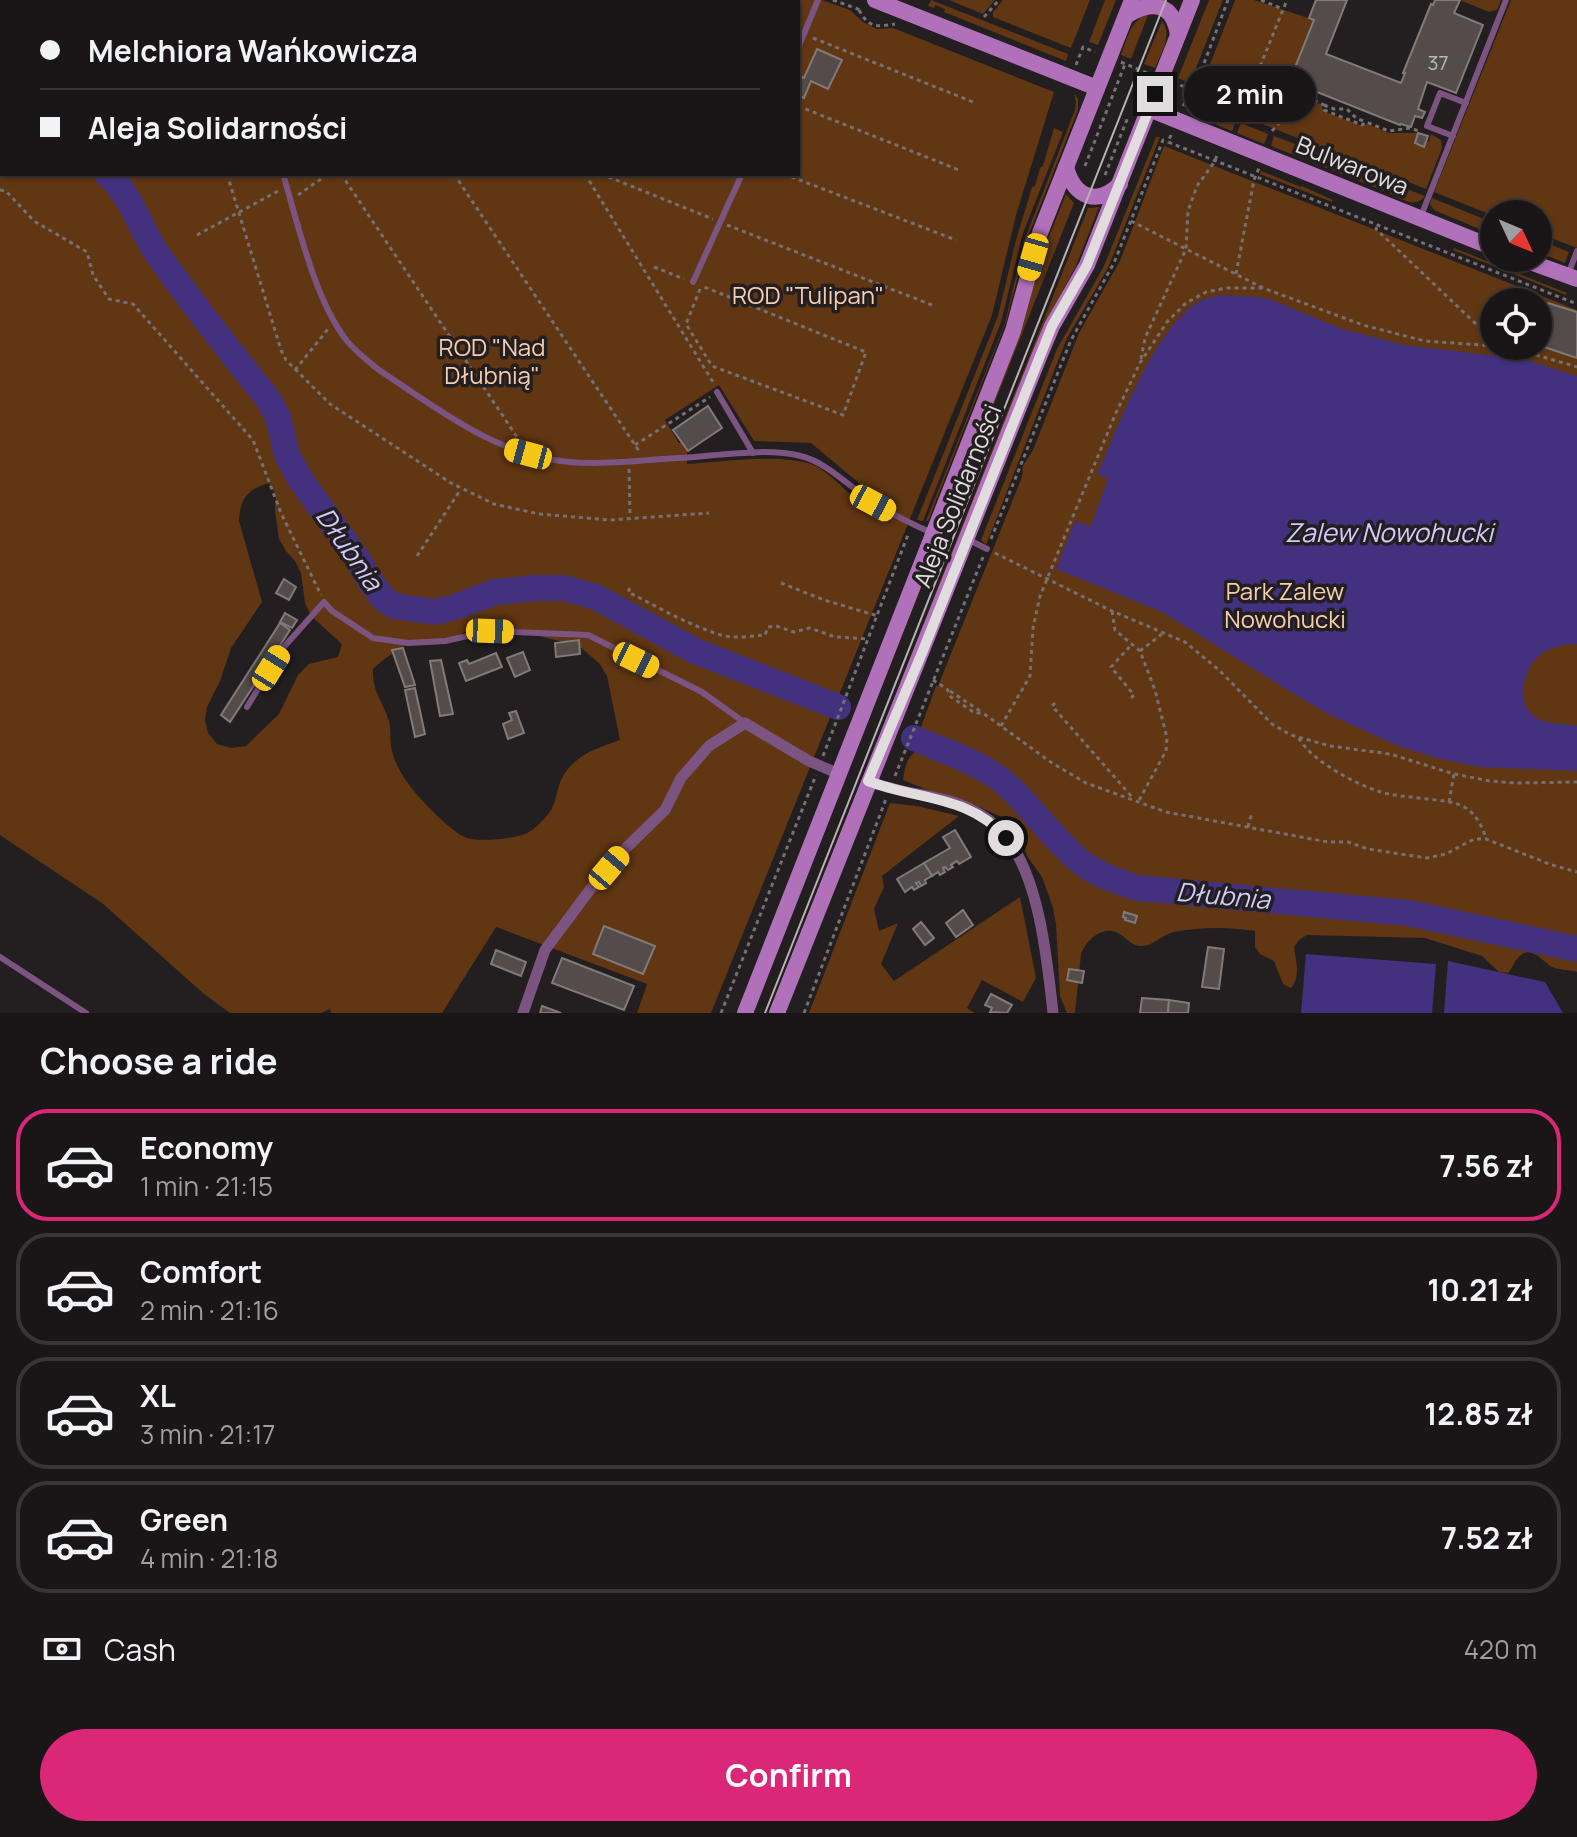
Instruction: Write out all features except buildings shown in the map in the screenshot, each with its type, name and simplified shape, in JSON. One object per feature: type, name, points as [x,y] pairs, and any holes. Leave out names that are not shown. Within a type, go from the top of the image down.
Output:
[{"type":"street","points":[[875,0],[1097,88]]},
{"type":"street","name":"Aleja Solidarności","points":[[745,1013],[1013,331],[1040,233],[1132,0]]},
{"type":"street","name":"Aleja Solidarności","points":[[777,1013],[1052,326],[1087,265],[1121,184],[1140,108],[1178,35],[1192,0]]},
{"type":"street","points":[[1125,16],[1142,6],[1160,5],[1172,14],[1178,35]]},
{"type":"street","name":"Bulwarowa","points":[[1140,108],[1480,243]]},
{"type":"street","points":[[1066,167],[1073,185],[1089,196],[1105,195],[1121,184]]},
{"type":"street","points":[[1552,270],[1572,277]]},
{"type":"street","points":[[523,1013],[545,950],[592,887],[665,810],[681,778],[709,746],[745,723],[809,761],[839,774]]},
{"type":"street","points":[[868,781],[957,804],[981,815],[1006,838],[1026,873],[1041,921],[1053,1013]]},
{"type":"lane","points":[[800,44],[818,0]]},
{"type":"lane","points":[[1420,219],[1506,0]]},
{"type":"lane","points":[[1453,136],[1427,126],[1440,93],[1466,103]]},
{"type":"lane","points":[[284,176],[315,279],[347,341],[379,370],[480,435],[507,449],[570,463],[753,453],[798,455],[814,460],[873,503],[932,533]]},
{"type":"lane","points":[[697,284],[741,176]]},
{"type":"lane","points":[[1572,277],[1577,251]]},
{"type":"lane","points":[[716,389],[753,453]]},
{"type":"lane","points":[[967,539],[987,549]]},
{"type":"lane","points":[[247,707],[283,648],[324,602],[332,611],[373,638],[408,643],[445,641],[490,631],[588,635],[702,692],[745,723]]},
{"type":"lane","points":[[0,957],[86,1013]]},
{"type":"path","points":[[833,0],[859,10],[865,21],[879,27],[896,24]]},
{"type":"path","points":[[984,17],[999,0]]},
{"type":"path","points":[[1180,111],[1192,90],[1228,0]]},
{"type":"path","points":[[1261,0],[1283,9]]},
{"type":"path","points":[[1239,118],[1287,0]]},
{"type":"path","points":[[804,35],[973,102]]},
{"type":"path","points":[[1074,69],[1083,47],[1100,54]]},
{"type":"path","points":[[1085,166],[1126,64],[1144,71],[1143,80]]},
{"type":"path","points":[[1259,69],[1297,86],[1305,95],[1324,105],[1334,109],[1348,107],[1356,118],[1389,131],[1416,130]]},
{"type":"path","points":[[1170,81],[1192,90]]},
{"type":"path","points":[[1272,131],[1305,95]]},
{"type":"path","points":[[1324,105],[1324,110],[1362,125],[1366,122]]},
{"type":"path","points":[[800,107],[959,170]]},
{"type":"path","points":[[1105,175],[1140,108]]},
{"type":"path","points":[[1168,142],[1169,133]]},
{"type":"path","points":[[893,781],[1071,340],[1114,263],[1163,140],[1577,304]]},
{"type":"path","points":[[1140,363],[1145,338],[1186,249],[1188,211],[1197,186],[1218,154]]},
{"type":"path","points":[[1236,274],[1258,170]]},
{"type":"path","points":[[228,176],[281,350],[295,370],[330,404],[461,489],[494,504],[539,514],[610,520],[709,513]]},
{"type":"path","points":[[292,199],[325,176]]},
{"type":"path","points":[[342,176],[528,454]]},
{"type":"path","points":[[455,176],[645,460]]},
{"type":"path","points":[[586,176],[716,389],[635,445]]},
{"type":"path","points":[[606,176],[932,305]]},
{"type":"path","points":[[789,176],[956,240]]},
{"type":"path","points":[[197,235],[287,187]]},
{"type":"path","points":[[0,190],[6,191],[34,221],[87,252],[93,275],[109,299],[133,304],[253,440],[281,513],[324,602]]},
{"type":"path","points":[[1380,218],[1376,229],[1480,330]]},
{"type":"path","points":[[1131,221],[1263,288],[1363,325],[1425,341],[1480,343]]},
{"type":"path","points":[[654,267],[697,284],[866,352],[843,415],[712,366],[686,324],[697,284]]},
{"type":"path","points":[[1001,726],[1030,676],[1035,617],[1046,580],[1140,363],[1167,322],[1186,303],[1206,292],[1227,288],[1263,288]]},
{"type":"path","points":[[295,370],[334,321]]},
{"type":"path","points":[[1552,360],[1577,367]]},
{"type":"path","points":[[629,461],[630,517]]},
{"type":"path","points":[[417,556],[461,489]]},
{"type":"path","points":[[821,760],[911,528]]},
{"type":"path","points":[[987,549],[1046,580],[1185,642],[1203,655],[1272,724],[1299,738],[1345,749],[1390,754],[1454,774],[1490,781],[1577,782]]},
{"type":"path","points":[[781,583],[878,616]]},
{"type":"path","points":[[630,588],[628,592],[720,635],[765,635],[768,627],[776,626],[794,632],[810,628],[835,637],[869,639]]},
{"type":"path","points":[[1112,611],[1115,630],[1140,651],[1155,690],[1167,742],[1163,756],[1137,802]]},
{"type":"path","points":[[1140,651],[1163,633]]},
{"type":"path","points":[[1131,698],[1134,695],[1111,667],[1132,644]]},
{"type":"path","points":[[933,680],[947,689],[951,697],[975,713],[983,713],[1074,777],[1166,812],[1328,842],[1348,842],[1368,849],[1419,858],[1440,856],[1468,841],[1486,839],[1577,872]]},
{"type":"path","points":[[1055,703],[1052,706],[1137,802]]},
{"type":"path","points":[[1299,738],[1305,749],[1324,764],[1369,788],[1461,806],[1472,813],[1482,826],[1486,839]]},
{"type":"path","points":[[721,1013],[817,772]]},
{"type":"path","points":[[1449,803],[1454,774]]},
{"type":"path","points":[[804,1013],[888,795]]},
{"type":"path","points":[[1248,827],[1252,812]]},
{"type":"green space","points":[[800,0],[822,0],[850,10],[877,29],[893,28],[1054,92],[1016,215],[992,315],[711,1013],[637,1013],[647,984],[496,927],[442,1013],[331,1013],[330,1009],[321,1013],[230,1013],[204,994],[102,903],[0,835],[0,176],[800,176]],"holes":[[[719,385],[754,441],[811,443],[865,488],[860,501],[824,471],[798,461],[750,459],[687,464],[687,450],[665,420]],[[269,483],[276,495],[279,539],[301,573],[305,603],[311,616],[342,644],[338,657],[309,664],[298,675],[279,714],[246,746],[231,748],[217,744],[208,733],[205,720],[207,707],[231,648],[262,602],[239,521],[246,496]],[[482,626],[511,629],[579,646],[600,664],[607,676],[620,740],[592,751],[573,763],[563,776],[548,815],[531,831],[489,840],[467,838],[451,828],[406,781],[395,760],[389,721],[374,684],[373,669],[405,645],[446,644],[469,629]]]},
{"type":"green space","points":[[931,0],[1068,54],[1066,61],[944,12],[945,9],[935,5],[934,8],[928,6]]},
{"type":"green space","points":[[949,0],[995,0],[983,14]]},
{"type":"green space","points":[[1003,0],[1090,0],[1071,48],[993,17],[993,12]]},
{"type":"green space","points":[[1105,0],[1116,0],[1098,45],[1089,42]]},
{"type":"green space","points":[[1209,0],[1223,0],[1192,78],[1185,81],[1178,78]]},
{"type":"green space","points":[[1235,0],[1254,0],[1314,20],[1291,80],[1305,96],[1322,105],[1323,111],[1389,133],[1418,133],[1415,143],[1424,146],[1431,134],[1441,140],[1442,148],[1426,189],[1197,98]]},
{"type":"green space","points":[[1460,0],[1501,0],[1497,10],[1489,12]]},
{"type":"green space","points":[[1511,0],[1577,0],[1577,248],[1552,238],[1552,200],[1480,200],[1480,210],[1434,192]]},
{"type":"green space","points":[[1148,15],[1131,59],[1121,55],[1137,20]]},
{"type":"green space","points":[[1162,21],[1166,39],[1155,68],[1144,64]]},
{"type":"green space","points":[[1074,93],[1078,99],[1078,110],[1029,234],[1006,322],[926,521],[1005,323],[1024,241],[1075,110]]},
{"type":"green space","points":[[1194,104],[1236,121],[1232,131],[1190,114]]},
{"type":"green space","points":[[1241,123],[1268,134],[1264,144],[1237,133]]},
{"type":"green space","points":[[1054,128],[1063,132],[1023,233],[1001,322],[923,521],[917,520],[998,316],[1016,240]]},
{"type":"green space","points":[[1274,136],[1308,149],[1304,159],[1271,146]]},
{"type":"green space","points":[[1156,137],[1160,137],[1108,268],[1067,338],[986,545],[981,540],[1057,349],[1104,266]]},
{"type":"green space","name":"Park Zalew Nowohucki","points":[[1164,146],[1522,288],[1480,288],[1480,360],[1552,360],[1552,300],[1577,310],[1577,972],[1552,967],[1528,952],[1517,959],[1508,973],[1499,972],[1482,956],[1425,938],[1307,935],[1294,947],[1297,974],[1291,988],[1283,984],[1274,961],[1260,954],[1255,947],[1255,931],[1214,928],[1184,930],[1170,933],[1149,945],[1138,946],[1114,931],[1108,931],[1092,938],[1081,954],[1075,1013],[1067,1013],[1060,996],[1053,908],[1042,877],[1027,856],[1018,827],[961,799],[942,796],[903,780],[906,764],[916,751],[913,749],[936,686],[1079,333],[1120,261]]},
{"type":"green space","points":[[1313,151],[1348,165],[1344,175],[1309,161]]},
{"type":"green space","points":[[1353,167],[1389,181],[1384,191],[1349,177]]},
{"type":"green space","points":[[1261,171],[1302,186],[1333,200],[1260,174]]},
{"type":"green space","points":[[1394,184],[1425,196],[1417,202],[1404,200],[1390,194]]},
{"type":"green space","points":[[1066,194],[1074,203],[878,696],[1024,322],[1042,254]]},
{"type":"green space","points":[[1432,198],[1480,217],[1480,229],[1434,210],[1430,204]]},
{"type":"green space","points":[[1099,207],[1076,266],[1043,327],[898,688],[1088,208]]},
{"type":"green space","points":[[1552,245],[1569,252],[1565,263],[1552,258]]},
{"type":"green space","points":[[1454,248],[1480,261],[1453,250]]},
{"type":"green space","points":[[1508,272],[1567,293],[1548,288]]},
{"type":"green space","points":[[890,803],[959,816],[882,876],[884,887],[874,909],[879,931],[898,923],[881,964],[894,981],[1020,897],[1036,978],[1023,1002],[982,980],[967,1008],[975,1013],[809,1013]]},
{"type":"water","name":"Zalew Nowohucki","points":[[1220,295],[1259,297],[1342,329],[1404,345],[1480,354],[1480,360],[1524,360],[1577,376],[1577,644],[1558,646],[1541,654],[1526,675],[1523,693],[1528,710],[1538,719],[1577,726],[1577,771],[1480,767],[1398,746],[1330,715],[1162,612],[1056,569],[1075,521],[1091,526],[1108,479],[1097,474],[1135,388],[1172,327],[1202,300]]},
{"type":"water","points":[[1306,954],[1436,964],[1432,1013],[1301,1013]]},
{"type":"water","points":[[1448,961],[1545,982],[1563,1013],[1444,1013]]},
{"type":"waterway","name":"Dłubnia","points":[[109,176],[122,191],[169,271],[268,399],[278,417],[287,455],[300,479],[383,598],[394,606],[435,612],[495,592],[564,588],[596,597],[695,651],[838,707]]},
{"type":"waterway","name":"Dłubnia","points":[[914,738],[975,764],[998,778],[1087,867],[1137,888],[1408,913],[1577,949]]},
{"type":"tram line","points":[[765,1013],[1166,0]]},
{"type":"route","points":[[1006,838],[981,815],[957,804],[868,781],[1052,326],[1087,265],[1155,94]]},
{"type":"park label","name":"ROD \"Tulipan\"","points":[[808,296]]},
{"type":"park label","name":"ROD \"Nad Dłubnią\"","points":[[492,362]]}]
